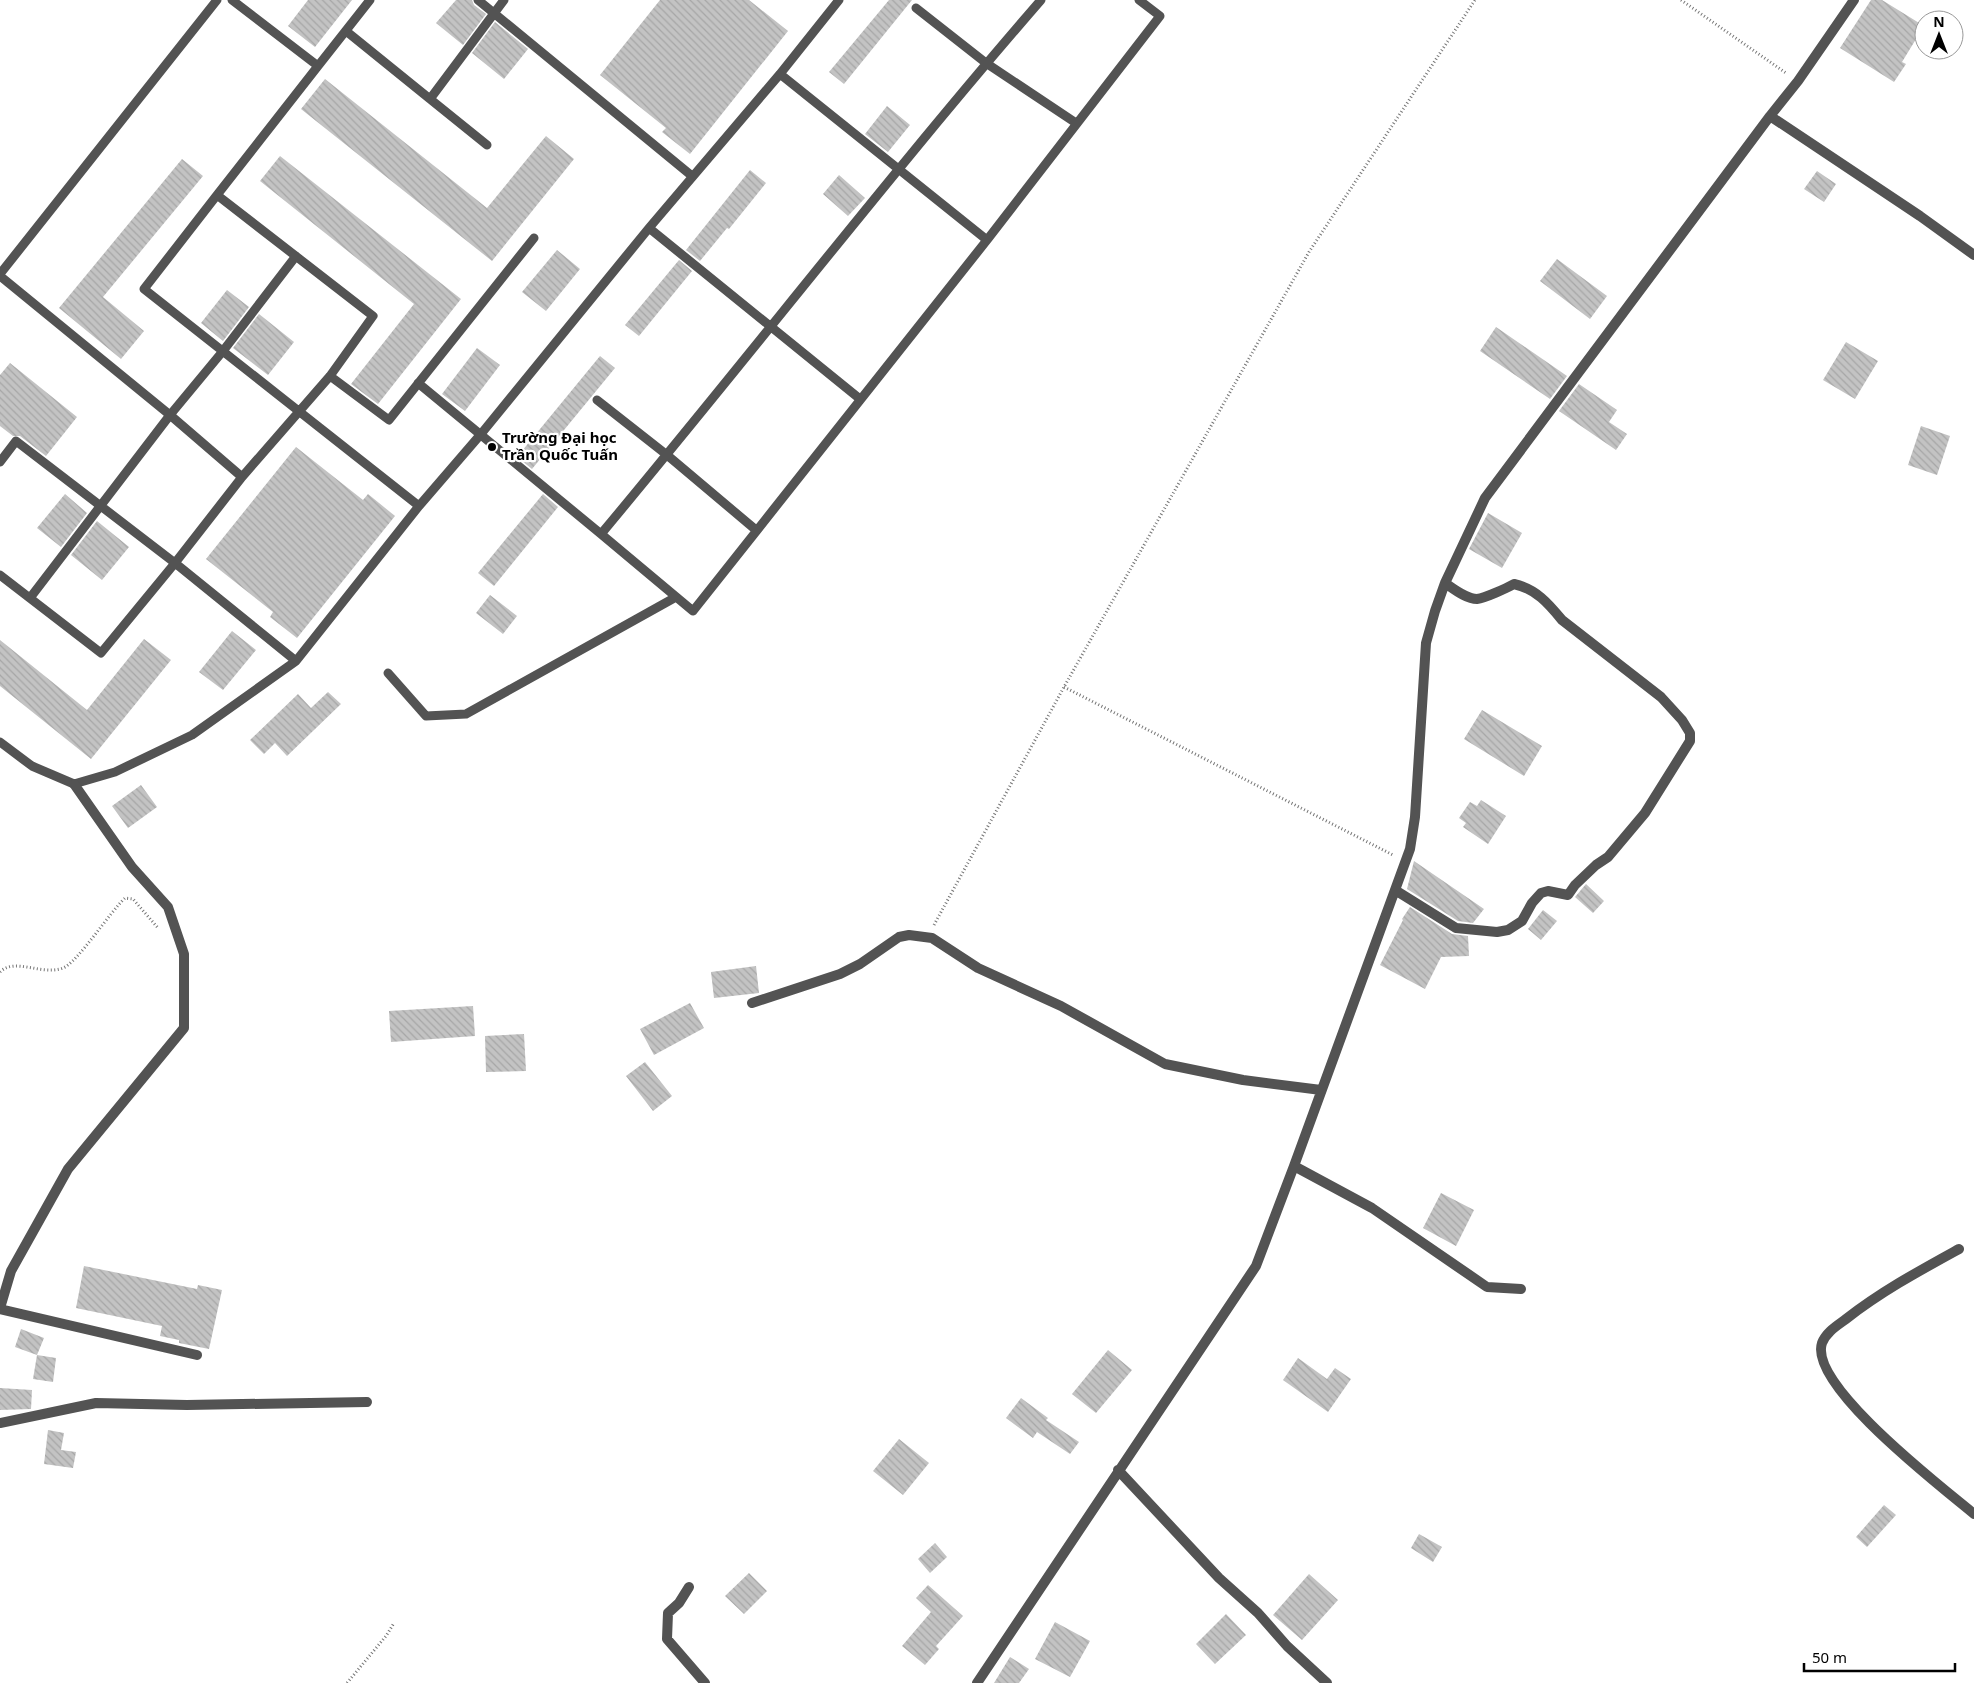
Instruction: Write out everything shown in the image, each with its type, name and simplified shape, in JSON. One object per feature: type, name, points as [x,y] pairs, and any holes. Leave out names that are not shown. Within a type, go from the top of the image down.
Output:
[{"type":"street","points":[[977,1683],[1256,1266],[1410,848],[1415,817],[1426,643],[1445,583],[1485,498],[1798,81],[1854,0]]},
{"type":"street","points":[[1770,116],[1920,216],[1974,255]]},
{"type":"street","points":[[1395,890],[1456,928],[1490,932],[1508,930],[1522,921],[1532,903],[1541,893],[1548,891],[1568,895],[1582,878],[1608,857],[1645,813],[1690,741],[1690,733],[1682,720],[1661,697],[1562,620],[1550,605],[1533,590],[1514,584],[1506,589],[1478,599],[1464,595],[1445,583]]},
{"type":"street","points":[[74,784],[132,867],[168,907],[184,954],[184,1028],[68,1169],[11,1271],[0,1308],[197,1355]]},
{"type":"street","points":[[752,1003],[840,974],[860,964],[899,937],[909,935],[927,937],[932,938],[978,968],[1061,1006],[1165,1064],[1243,1080],[1321,1090]]},
{"type":"street","points":[[1294,1166],[1372,1208],[1487,1287],[1521,1290]]},
{"type":"street","points":[[1959,1249],[1873,1298],[1825,1337],[1821,1350],[1827,1370],[1849,1402],[1898,1451],[1974,1514]]},
{"type":"street","points":[[0,1423],[96,1403],[187,1405],[367,1402]]},
{"type":"street","points":[[1118,1470],[1219,1578],[1258,1613],[1287,1646],[1328,1683]]},
{"type":"street","points":[[689,1587],[679,1603],[668,1613],[667,1639],[706,1683]]},
{"type":"lane","points":[[217,0],[3,263],[0,275],[242,477]]},
{"type":"lane","points":[[232,0],[318,66]]},
{"type":"lane","points":[[370,0],[144,289],[419,506]]},
{"type":"lane","points":[[478,0],[692,176]]},
{"type":"lane","points":[[430,99],[504,0]]},
{"type":"lane","points":[[0,742],[32,766],[74,784],[115,772],[192,735],[296,661],[419,506],[481,434],[692,176],[780,74],[839,0]]},
{"type":"lane","points":[[601,534],[898,169],[1041,0]]},
{"type":"lane","points":[[418,383],[693,611],[987,240],[1160,16],[1139,0]]},
{"type":"lane","points":[[916,8],[986,63],[1076,123]]},
{"type":"lane","points":[[346,31],[487,145]]},
{"type":"lane","points":[[780,74],[987,240]]},
{"type":"lane","points":[[0,575],[101,652],[175,563],[242,477],[330,376],[373,316],[217,194]]},
{"type":"lane","points":[[649,228],[860,399]]},
{"type":"lane","points":[[330,376],[388,420],[534,238]]},
{"type":"lane","points":[[30,598],[170,415],[223,351],[296,256]]},
{"type":"lane","points":[[597,400],[667,455],[756,530]]},
{"type":"lane","points":[[0,462],[16,442],[175,563],[296,661]]},
{"type":"lane","points":[[388,673],[426,716],[466,714],[676,597]]},
{"type":"path","points":[[927,937],[1064,687],[1309,252],[1475,0]]},
{"type":"path","points":[[1682,0],[1798,81]]},
{"type":"path","points":[[1064,687],[1406,861]]},
{"type":"path","points":[[0,972],[4,968],[16,964],[42,971],[64,968],[73,962],[108,916],[125,898],[133,899],[162,933]]},
{"type":"path","points":[[347,1683],[386,1636],[394,1623]]},
{"type":"building","points":[[308,0],[352,0],[315,47],[288,26]]},
{"type":"building","points":[[456,0],[472,0],[474,5],[486,14],[463,45],[436,23]]},
{"type":"building","points":[[660,0],[749,0],[788,31],[690,154],[662,132],[666,128],[600,75]]},
{"type":"building","points":[[889,0],[912,0],[844,84],[829,72]]},
{"type":"building","points":[[1871,0],[1882,0],[1914,20],[1914,42],[1902,62],[1906,64],[1894,82],[1840,48]]},
{"type":"building","points":[[495,22],[528,49],[504,79],[472,53]]},
{"type":"building","points":[[325,79],[487,208],[546,136],[574,159],[492,261],[301,109]]},
{"type":"building","points":[[887,106],[910,125],[888,152],[865,134]]},
{"type":"building","points":[[280,156],[461,299],[378,404],[351,384],[414,304],[260,181]]},
{"type":"building","points":[[182,159],[203,176],[103,297],[144,331],[121,359],[59,308]]},
{"type":"building","points":[[750,170],[766,183],[700,261],[686,250]]},
{"type":"building","points":[[1817,171],[1836,184],[1824,202],[1804,189]]},
{"type":"building","points":[[839,175],[865,198],[848,216],[823,194]]},
{"type":"building","points":[[557,250],[580,269],[546,311],[522,292]]},
{"type":"building","points":[[1557,259],[1607,296],[1590,319],[1540,281]]},
{"type":"building","points":[[679,260],[692,271],[639,336],[625,325]]},
{"type":"building","points":[[227,290],[249,307],[223,341],[201,323]]},
{"type":"building","points":[[259,314],[294,342],[268,375],[233,348]]},
{"type":"building","points":[[1496,327],[1567,376],[1550,399],[1480,351]]},
{"type":"building","points":[[1846,342],[1878,361],[1855,399],[1823,380]]},
{"type":"building","points":[[477,348],[500,365],[465,411],[442,394]]},
{"type":"building","points":[[600,356],[615,368],[532,469],[517,457]]},
{"type":"building","points":[[10,363],[77,417],[46,456],[20,436],[13,436],[0,426],[0,375]]},
{"type":"building","points":[[1579,384],[1617,410],[1609,422],[1627,434],[1616,450],[1559,411]]},
{"type":"building","points":[[1921,426],[1950,436],[1937,475],[1908,465]]},
{"type":"building","points":[[296,447],[363,500],[368,494],[395,516],[297,638],[270,617],[273,612],[206,559]]},
{"type":"building","points":[[65,494],[87,513],[61,547],[37,528]]},
{"type":"building","points":[[543,494],[558,507],[494,586],[478,573]]},
{"type":"building","points":[[1488,513],[1522,533],[1502,568],[1469,549]]},
{"type":"building","points":[[97,521],[129,547],[102,580],[71,555]]},
{"type":"building","points":[[490,595],[517,616],[503,634],[476,613]]},
{"type":"building","points":[[232,631],[256,650],[223,690],[199,672]]},
{"type":"building","points":[[144,639],[171,660],[91,759],[0,686],[0,640],[87,710]]},
{"type":"building","points":[[328,692],[341,704],[287,756],[275,743],[264,754],[250,740],[298,694],[311,708]]},
{"type":"building","points":[[1482,710],[1542,746],[1524,776],[1464,739]]},
{"type":"building","points":[[141,785],[157,807],[128,828],[112,806]]},
{"type":"building","points":[[1481,800],[1506,816],[1488,844],[1463,827],[1466,823],[1459,818],[1470,802],[1477,806]]},
{"type":"building","points":[[1414,861],[1484,909],[1473,923],[1458,921],[1407,889]]},
{"type":"building","points":[[1586,884],[1604,901],[1593,913],[1575,897]]},
{"type":"building","points":[[1410,907],[1452,934],[1468,936],[1469,956],[1441,957],[1425,989],[1380,965],[1402,919]]},
{"type":"building","points":[[1543,910],[1557,921],[1541,940],[1528,929]]},
{"type":"building","points":[[756,966],[759,993],[714,998],[711,972]]},
{"type":"building","points":[[690,1003],[704,1028],[654,1055],[640,1029]]},
{"type":"building","points":[[473,1006],[475,1036],[391,1042],[389,1011]]},
{"type":"building","points":[[524,1034],[526,1071],[486,1072],[485,1036]]},
{"type":"building","points":[[645,1062],[672,1096],[653,1111],[626,1076]]},
{"type":"building","points":[[1441,1193],[1474,1210],[1456,1246],[1423,1228]]},
{"type":"building","points":[[84,1266],[197,1289],[198,1285],[222,1290],[209,1349],[179,1343],[179,1340],[160,1336],[162,1326],[76,1308]]},
{"type":"building","points":[[21,1329],[44,1338],[37,1355],[15,1347]]},
{"type":"building","points":[[1108,1350],[1132,1370],[1096,1413],[1072,1394]]},
{"type":"building","points":[[37,1355],[56,1358],[53,1382],[33,1379]]},
{"type":"building","points":[[1298,1358],[1327,1379],[1335,1368],[1351,1379],[1328,1412],[1283,1380]]},
{"type":"building","points":[[0,1388],[32,1390],[31,1409],[0,1410]]},
{"type":"building","points":[[1021,1398],[1048,1418],[1046,1420],[1079,1442],[1070,1454],[1037,1432],[1033,1438],[1006,1418]]},
{"type":"building","points":[[48,1430],[64,1433],[61,1450],[76,1452],[73,1468],[44,1464]]},
{"type":"building","points":[[899,1439],[929,1463],[903,1495],[873,1471]]},
{"type":"building","points":[[1884,1505],[1896,1515],[1867,1547],[1856,1537]]},
{"type":"building","points":[[1419,1534],[1442,1547],[1433,1562],[1411,1548]]},
{"type":"building","points":[[935,1543],[947,1557],[930,1573],[918,1559]]},
{"type":"building","points":[[749,1573],[767,1591],[744,1614],[725,1596]]},
{"type":"building","points":[[1309,1574],[1338,1600],[1302,1640],[1273,1615]]},
{"type":"building","points":[[928,1585],[963,1616],[936,1646],[939,1649],[925,1665],[902,1646],[931,1612],[916,1598]]},
{"type":"building","points":[[1226,1614],[1246,1635],[1215,1664],[1196,1644]]},
{"type":"building","points":[[1055,1622],[1090,1641],[1070,1677],[1035,1659]]},
{"type":"building","points":[[1010,1657],[1029,1669],[1019,1683],[994,1683]]},
{"type":"place","name":"Trường Đại học Trần Quốc Tuấn","points":[[492,447]]}]
